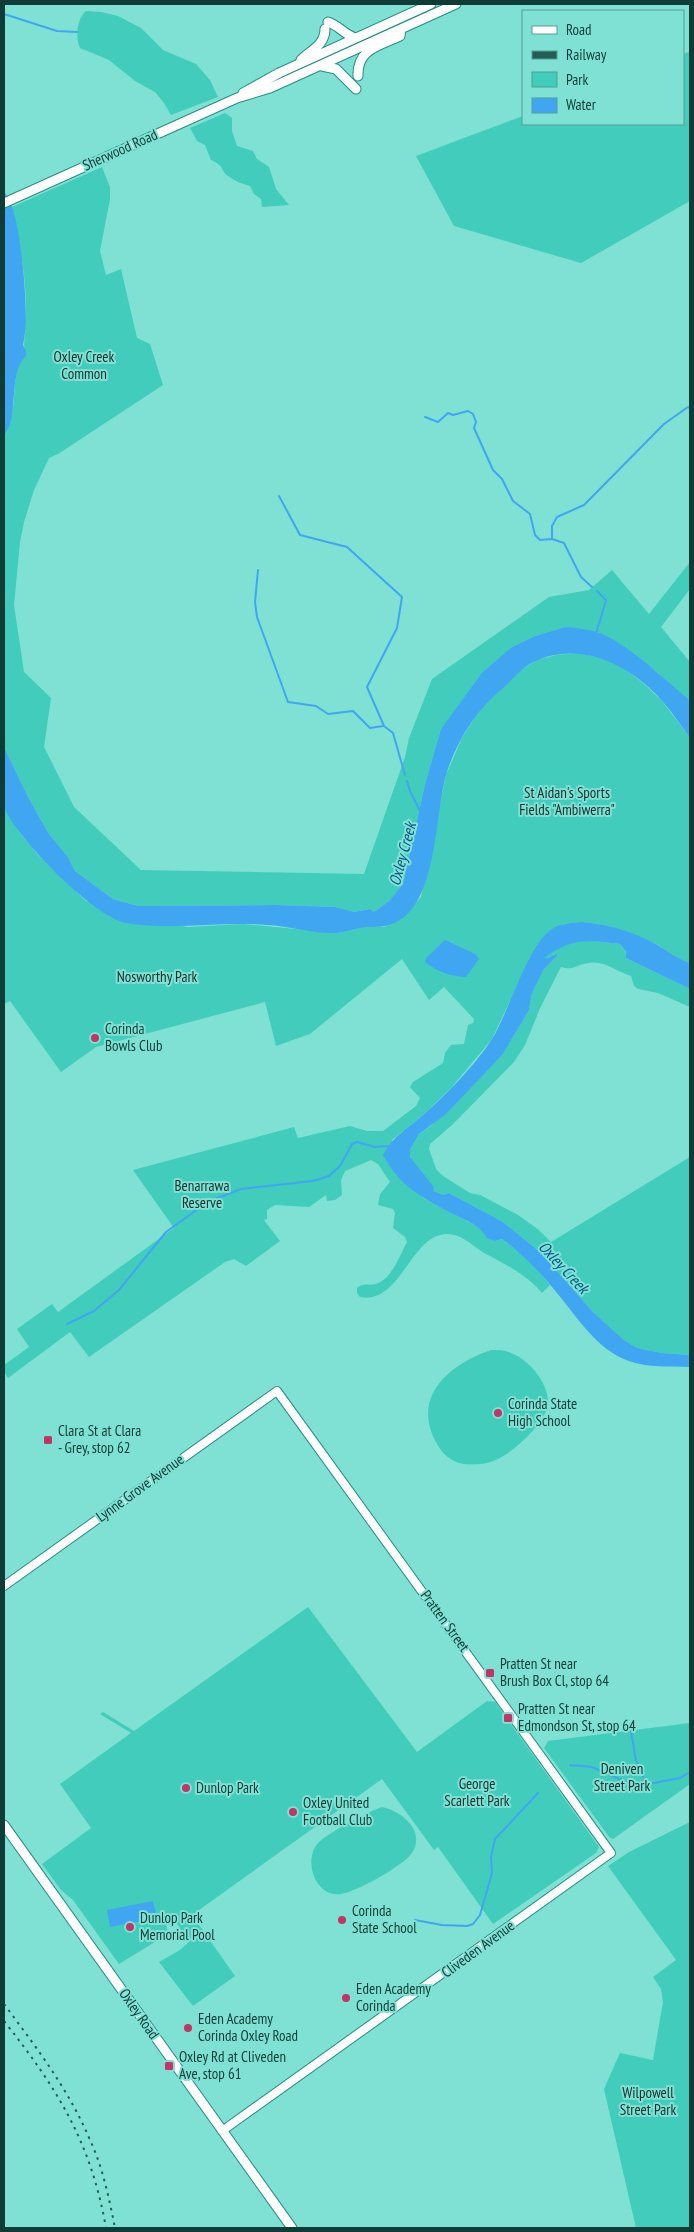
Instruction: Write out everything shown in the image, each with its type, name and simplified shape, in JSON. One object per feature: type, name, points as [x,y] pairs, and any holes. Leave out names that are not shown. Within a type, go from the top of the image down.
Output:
[{"type":"main road","name":"Sherwood Road","points":[[237,98],[259,83],[298,64],[431,4]]},
{"type":"main road","name":"Sherwood Road","points":[[4,203],[237,98],[270,88],[456,4]]},
{"type":"main road","points":[[298,64],[318,46],[325,36],[326,26],[336,24],[348,36],[355,38]]},
{"type":"main road","points":[[358,76],[358,63],[366,53],[400,36],[401,29]]},
{"type":"main road","points":[[320,66],[336,69],[356,89]]},
{"type":"main road","name":"Oxley Road","points":[[4,1825],[292,2228]]},
{"type":"street","name":"Lynne Grove Avenue","points":[[4,1586],[277,1391]]},
{"type":"street","name":"Pratten Street","points":[[277,1391],[611,1853]]},
{"type":"street","name":"Cliveden Avenue","points":[[222,2131],[611,1853]]},
{"type":"green space","points":[[86,11],[118,16],[141,28],[163,50],[196,64],[210,80],[218,97],[171,115],[155,92],[135,81],[109,60],[80,48],[78,44],[78,28],[81,18]]},
{"type":"green space","points":[[689,52],[690,201],[581,263],[454,226],[416,156],[522,116],[522,125],[684,125],[684,54]]},
{"type":"green space","points":[[225,113],[232,118],[232,131],[237,146],[253,151],[257,159],[269,167],[276,189],[289,205],[262,207],[261,199],[254,194],[250,186],[228,176],[218,164],[211,160],[205,145],[197,141],[190,128]]},
{"type":"green space","name":"Oxley Creek Common","points":[[102,167],[110,187],[110,199],[100,251],[106,275],[121,269],[137,338],[150,344],[163,385],[49,458],[34,490],[24,522],[20,542],[14,605],[24,672],[51,698],[44,747],[74,807],[141,870],[364,874],[405,757],[409,738],[432,679],[549,597],[589,590],[612,570],[649,614],[690,562],[690,589],[661,627],[690,662],[690,702],[657,672],[620,644],[565,627],[535,636],[512,647],[441,729],[425,784],[403,884],[389,901],[374,912],[370,909],[354,912],[336,907],[276,905],[138,906],[113,899],[75,871],[68,857],[49,834],[28,797],[4,747],[4,436],[7,432],[13,409],[17,371],[26,356],[24,347],[26,308],[24,279],[21,250],[12,207]]},
{"type":"green space","points":[[578,653],[601,658],[621,666],[662,701],[690,738],[690,963],[677,958],[657,944],[600,924],[582,922],[563,924],[530,958],[492,1039],[451,1088],[424,1114],[392,1140],[423,1198],[482,1229],[495,1241],[502,1239],[530,1261],[550,1285],[542,1293],[509,1266],[460,1237],[444,1234],[431,1239],[388,1289],[375,1296],[360,1297],[357,1293],[357,1288],[359,1286],[376,1284],[387,1277],[407,1242],[405,1237],[393,1228],[395,1213],[393,1209],[378,1205],[380,1194],[390,1182],[378,1164],[371,1160],[345,1171],[341,1180],[342,1195],[335,1200],[327,1201],[326,1195],[309,1207],[275,1205],[267,1210],[267,1219],[264,1220],[280,1241],[246,1266],[234,1259],[225,1262],[89,1357],[70,1332],[8,1378],[4,1372],[4,1365],[29,1347],[17,1329],[52,1304],[58,1312],[174,1228],[133,1170],[294,1127],[298,1138],[350,1126],[367,1131],[383,1131],[416,1106],[420,1098],[410,1087],[413,1082],[443,1063],[445,1053],[451,1045],[464,1044],[468,1025],[473,1023],[474,1019],[444,987],[429,1000],[402,959],[310,1034],[276,1046],[265,1002],[96,1047],[61,1072],[10,1001],[4,1004],[4,806],[19,832],[38,855],[86,901],[187,927],[244,924],[338,933],[364,927],[384,927],[400,920],[421,897],[446,775],[462,738],[474,719],[489,699],[520,671],[537,660],[556,655]]},
{"type":"green space","points":[[585,940],[620,944],[626,953],[626,958],[690,989],[690,1007],[658,993],[638,989],[634,986],[631,976],[600,963],[585,964],[573,968],[561,967],[541,1006],[525,1045],[514,1062],[453,1124],[430,1144],[429,1149],[436,1169],[443,1176],[470,1193],[480,1195],[518,1215],[539,1230],[551,1242],[690,1157],[690,1355],[662,1353],[637,1348],[624,1340],[593,1312],[540,1252],[503,1222],[449,1193],[443,1195],[434,1191],[410,1157],[410,1150],[419,1134],[431,1126],[503,1054],[529,1010],[532,993],[544,969],[556,957],[556,953],[548,958],[543,958],[560,946]]},
{"type":"green space","points":[[491,1350],[502,1350],[510,1353],[520,1358],[533,1369],[544,1384],[548,1401],[547,1408],[534,1430],[504,1455],[486,1463],[459,1463],[447,1457],[436,1442],[430,1425],[428,1410],[432,1396],[439,1384],[449,1373],[476,1356]]},
{"type":"green space","name":"Dunlop Park","points":[[308,1607],[417,1752],[487,1701],[495,1702],[599,1847],[596,1853],[493,1924],[438,1847],[434,1850],[382,1779],[192,1915],[235,1976],[193,2006],[159,1962],[180,1950],[189,1942],[176,1922],[169,1925],[166,1922],[168,1934],[119,1964],[73,1900],[61,1890],[42,1864],[91,1828],[60,1784],[131,1733],[100,1714],[103,1712],[134,1731]]},
{"type":"green space","name":"Deniven Street Park","points":[[690,1723],[690,1784],[613,1839],[610,1838],[544,1748],[548,1741]]},
{"type":"green space","points":[[382,1807],[397,1813],[410,1823],[416,1837],[416,1845],[412,1853],[390,1871],[357,1889],[341,1894],[332,1894],[324,1890],[314,1876],[312,1858],[314,1849],[319,1842],[332,1833]]},
{"type":"green space","name":"Wilpowell Street Park","points":[[690,1822],[690,2228],[636,2228],[604,2089],[620,2053],[653,2060],[663,2002],[661,1989],[653,1977],[676,1960],[608,1866],[629,1852]]},
{"type":"water","points":[[4,192],[10,201],[15,215],[21,253],[26,322],[23,345],[26,356],[20,364],[17,373],[12,418],[4,436]]},
{"type":"water","name":"Oxley Creek","points":[[565,627],[584,629],[607,636],[631,651],[687,698],[690,702],[690,738],[651,689],[622,668],[590,656],[573,654],[555,655],[538,660],[528,666],[519,672],[484,706],[461,739],[446,775],[428,875],[412,909],[400,920],[392,924],[328,933],[249,924],[161,926],[126,923],[112,918],[76,892],[39,856],[11,821],[4,807],[2,787],[4,747],[28,797],[49,834],[68,857],[75,871],[113,899],[138,906],[276,905],[336,907],[354,912],[370,909],[374,912],[389,901],[403,884],[425,784],[441,729],[482,673],[512,647],[535,636]]},
{"type":"water","name":"Oxley Creek","points":[[582,922],[629,932],[656,944],[690,963],[690,989],[626,958],[626,952],[620,944],[589,941],[572,943],[554,951],[544,958],[557,953],[556,957],[544,969],[532,993],[529,1010],[503,1054],[445,1115],[419,1134],[410,1150],[410,1157],[433,1186],[434,1191],[443,1195],[449,1193],[503,1222],[540,1252],[593,1312],[624,1340],[637,1348],[662,1353],[690,1355],[690,1367],[651,1366],[636,1363],[607,1350],[589,1332],[545,1278],[517,1251],[502,1239],[495,1241],[487,1238],[473,1224],[432,1203],[413,1190],[397,1175],[383,1155],[396,1138],[451,1089],[486,1048],[498,1027],[527,963],[543,937],[559,926]]},
{"type":"water","points":[[445,940],[475,954],[479,959],[466,977],[444,973],[425,962],[426,958]]},
{"type":"water","points":[[153,1901],[157,1918],[110,1927],[107,1910]]},
{"type":"waterway","points":[[4,14],[57,31],[77,32]]},
{"type":"waterway","points":[[592,587],[581,577],[564,543],[552,539],[552,526],[557,517],[584,505],[664,424],[688,407],[690,408]]},
{"type":"waterway","points":[[425,417],[438,422],[448,413],[453,415],[468,411],[473,414],[476,422],[474,428],[493,470],[502,479],[513,501],[530,514],[535,535],[540,540],[552,539]]},
{"type":"waterway","points":[[279,496],[300,535],[347,547],[402,597],[397,628],[367,687],[384,726],[393,733],[405,775]]},
{"type":"waterway","points":[[258,570],[255,602],[257,617],[288,702],[316,706],[328,714],[353,711],[370,728],[383,726]]},
{"type":"waterway","points":[[596,634],[606,600],[597,591]]},
{"type":"waterway","points":[[407,781],[420,811]]},
{"type":"waterway","points":[[67,1324],[94,1311],[119,1290],[166,1232],[202,1206],[241,1189],[313,1181],[329,1176],[340,1166],[352,1144],[357,1142],[375,1147],[390,1146]]},
{"type":"waterway","points":[[631,1731],[636,1761],[645,1783]]},
{"type":"waterway","points":[[570,1765],[592,1767],[624,1781],[654,1783],[680,1778],[690,1772]]},
{"type":"waterway","points":[[415,1920],[442,1925],[467,1926],[473,1924],[480,1915],[492,1873],[491,1857],[495,1839],[538,1793]]},
{"type":"railway","points":[[4,2004],[51,2069],[82,2122],[102,2172],[115,2228]]},
{"type":"railway","points":[[4,2021],[56,2093],[69,2117],[91,2169],[106,2228]]},
{"type":"place","name":"Corinda Bowls Club","points":[[95,1038]]},
{"type":"place","name":"Corinda State High School","points":[[498,1413]]},
{"type":"place","name":"Clara St at Clara - Grey, stop 62","points":[[48,1440]]},
{"type":"place","name":"Pratten St near Brush Box Cl, stop 64","points":[[490,1673]]},
{"type":"place","name":"Pratten St near Edmondson St, stop 64","points":[[508,1718]]},
{"type":"place","name":"Dunlop Park","points":[[186,1788]]},
{"type":"place","name":"Oxley United Football Club","points":[[293,1812]]},
{"type":"place","name":"Corinda State School","points":[[342,1920]]},
{"type":"place","name":"Dunlop Park Memorial Pool","points":[[130,1927]]},
{"type":"place","name":"Eden Academy Corinda","points":[[346,1998]]},
{"type":"place","name":"Eden Academy Corinda Oxley Road","points":[[188,2028]]},
{"type":"place","name":"Oxley Rd at Cliveden Ave, stop 61","points":[[169,2066]]},
{"type":"park label","name":"St Aidan's Sports Fields \"Ambiwerra\"","points":[[567,802]]},
{"type":"park label","name":"Nosworthy Park","points":[[157,977]]},
{"type":"park label","name":"Benarrawa Reserve","points":[[202,1194]]},
{"type":"park label","name":"George Scarlett Park","points":[[477,1792]]}]
